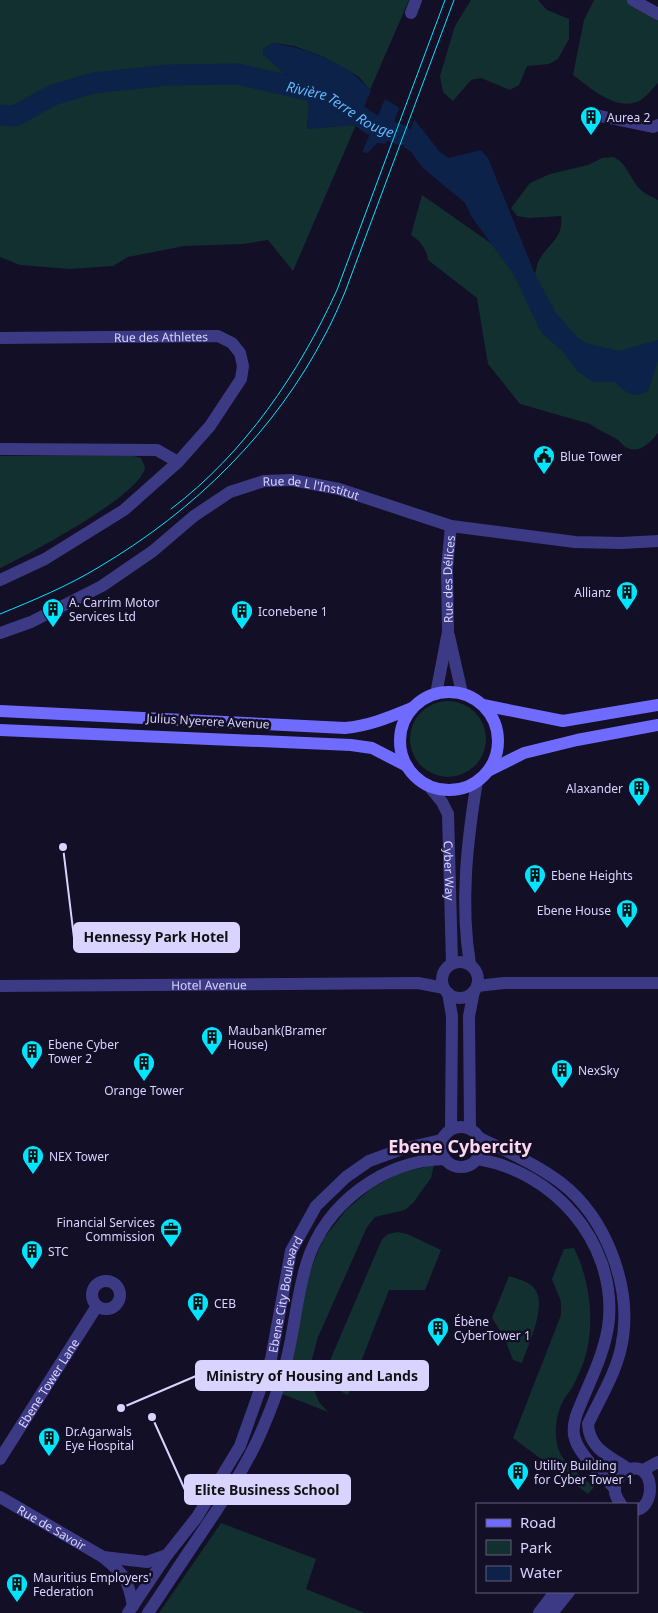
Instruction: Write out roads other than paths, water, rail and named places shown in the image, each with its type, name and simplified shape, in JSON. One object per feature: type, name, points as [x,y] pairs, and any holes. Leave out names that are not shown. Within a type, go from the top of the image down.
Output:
[{"type":"main road","points":[[487,772],[495,759],[498,745],[497,730],[492,717],[483,705],[462,693],[449,692],[423,699],[412,708],[404,721],[400,736],[401,752],[407,766],[416,777],[428,785],[445,789],[461,788],[477,781],[487,772],[524,753],[577,740],[658,725]]},
{"type":"main road","points":[[483,705],[563,721],[658,705]]},
{"type":"main road","name":"Julius Nyerere Avenue","points":[[0,711],[345,728],[375,723],[412,708]]},
{"type":"main road","name":"Julius Nyerere Avenue","points":[[0,730],[351,745],[372,748],[407,766]]},
{"type":"street","points":[[411,13],[416,0]]},
{"type":"street","points":[[633,0],[658,14]]},
{"type":"street","points":[[600,116],[653,127],[658,125]]},
{"type":"street","name":"Rue des Athletes","points":[[0,338],[218,336],[232,343],[240,353],[243,366],[241,379],[210,426],[178,462],[124,510],[45,559],[0,580]]},
{"type":"street","points":[[0,449],[157,450],[178,462]]},
{"type":"street","name":"Rue de L l'Institut","points":[[0,633],[31,622],[102,586],[152,551],[194,516],[230,492],[264,481],[292,480],[339,489],[451,526],[575,542],[622,543],[658,541]]},
{"type":"street","name":"Rue des Délices","points":[[436,694],[448,632],[447,568],[451,526]]},
{"type":"street","name":"Rue des Délices","points":[[448,632],[462,693]]},
{"type":"street","name":"Cyber Way","points":[[470,1128],[470,1016],[475,979],[468,950],[465,882],[470,822],[477,781]]},
{"type":"street","name":"Cyber Way","points":[[428,785],[442,802],[448,814],[448,967]]},
{"type":"street","points":[[444,1159],[441,1151],[441,1140],[451,1128],[452,1016],[442,977],[448,967],[458,962],[475,979],[504,983],[658,983]]},
{"type":"street","name":"Hotel Avenue","points":[[418,983],[448,967]]},
{"type":"street","points":[[446,991],[458,998],[470,995],[475,979]]},
{"type":"street","name":"Hotel Avenue","points":[[0,986],[418,983],[446,991]]},
{"type":"street","points":[[451,1128],[470,1128],[480,1138],[504,1149],[560,1182],[596,1223],[610,1252],[622,1288],[625,1310],[621,1349],[616,1365],[588,1424],[588,1432],[592,1442],[597,1447],[637,1470],[648,1473],[657,1482],[657,1490],[653,1502],[638,1510]]},
{"type":"street","points":[[477,1159],[481,1149],[480,1138]]},
{"type":"street","name":"Ebene City Boulevard","points":[[131,1610],[167,1554],[197,1517],[240,1446],[271,1359],[291,1251],[316,1206],[346,1177],[369,1162],[402,1149],[441,1140]]},
{"type":"street","name":"Ebene City Boulevard","points":[[148,1613],[225,1498],[259,1437],[284,1372],[301,1284],[308,1260],[323,1230],[342,1204],[354,1193],[376,1178],[404,1165],[444,1159],[450,1164],[462,1167],[473,1163],[477,1159],[516,1169],[540,1184],[577,1218],[588,1231],[598,1250],[607,1279],[609,1320],[604,1343],[576,1416],[573,1428],[574,1438],[580,1450],[617,1498]]},
{"type":"street","name":"Ebene Tower Lane","points":[[0,1459],[97,1306]]},
{"type":"street","points":[[617,1498],[620,1477],[658,1462]]},
{"type":"street","name":"Rue de Savoir","points":[[0,1497],[103,1558],[118,1569],[126,1578],[130,1590],[131,1610]]},
{"type":"street","name":"Rue de Savoir","points":[[103,1558],[147,1562],[167,1554]]},
{"type":"street","points":[[538,1613],[554,1593]]},
{"type":"street","points":[[552,1613],[568,1593]]},
{"type":"water","points":[[274,43],[314,53],[339,65],[362,81],[371,91],[356,125],[307,129],[309,108],[307,92],[297,79],[283,73],[263,54],[263,49]]},
{"type":"water","points":[[385,99],[410,114],[440,152],[449,158],[481,150],[488,158],[535,274],[556,313],[577,337],[586,343],[619,351],[658,340],[658,360],[648,391],[639,395],[629,394],[614,382],[593,382],[576,370],[564,353],[541,332],[514,275],[471,216],[465,203],[423,168],[411,152],[401,145],[377,143],[368,153],[362,152]]},
{"type":"waterway","name":"Rivière Terre Rouge","points":[[0,115],[15,116],[53,95],[93,83],[169,75],[238,74],[329,95],[371,124],[401,135]]},
{"type":"tram line","points":[[171,509],[223,463],[268,410],[322,321],[337,290],[445,0]]},
{"type":"tram line","points":[[0,614],[87,574],[134,545],[167,521],[229,466],[257,436],[282,403],[306,369],[334,318],[454,0]]},
{"type":"place","name":"Aurea 2","points":[[591,136]]},
{"type":"place","name":"Blue Tower","points":[[544,475]]},
{"type":"place","name":"Allianz","points":[[627,611]]},
{"type":"place","name":"A. Carrim Motor Services Ltd","points":[[53,628]]},
{"type":"place","name":"Iconebene 1","points":[[242,630]]},
{"type":"place","name":"Alaxander","points":[[639,807]]},
{"type":"place","name":"Hennessy Park Hotel","points":[[63,847]]},
{"type":"place","name":"Ebene Heights","points":[[535,894]]},
{"type":"place","name":"Ebene House","points":[[627,929]]},
{"type":"place","name":"Maubank(Bramer House)","points":[[212,1056]]},
{"type":"place","name":"Ebene Cyber Tower 2","points":[[32,1070]]},
{"type":"place","name":"Orange Tower","points":[[144,1082]]},
{"type":"place","name":"NexSky","points":[[562,1089]]},
{"type":"place","name":"NEX Tower","points":[[33,1175]]},
{"type":"place","name":"Financial Services Commission","points":[[171,1248]]},
{"type":"place","name":"STC","points":[[32,1270]]},
{"type":"place","name":"CEB","points":[[198,1322]]},
{"type":"place","name":"Ébène CyberTower 1","points":[[438,1347]]},
{"type":"place","name":"Ministry of Housing and Lands","points":[[121,1408]]},
{"type":"place","name":"Elite Business School","points":[[152,1417]]},
{"type":"place","name":"Dr.Agarwals Eye Hospital","points":[[49,1457]]},
{"type":"place","name":"Utility Building for Cyber Tower 1","points":[[518,1491]]},
{"type":"place","name":"Mauritius Employers' Federation","points":[[17,1603]]},
{"type":"district","name":"Ebene Cybercity","points":[[460,1146]]}]
